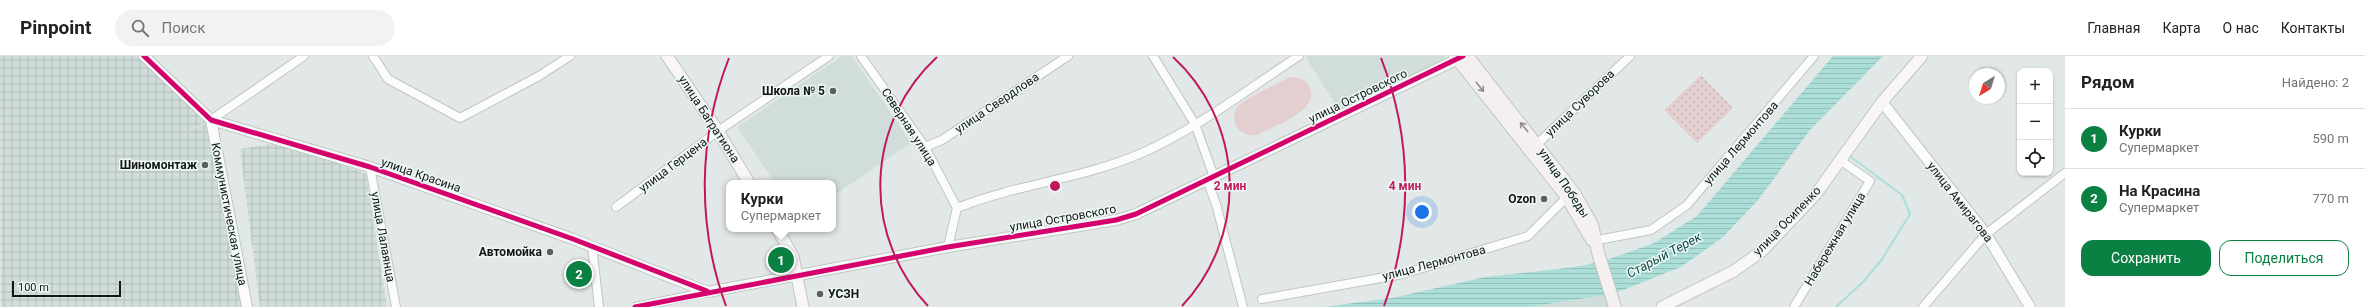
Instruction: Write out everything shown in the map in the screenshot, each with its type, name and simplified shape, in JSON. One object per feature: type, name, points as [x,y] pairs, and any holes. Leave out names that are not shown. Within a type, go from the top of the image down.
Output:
[{"type":"main road","name":"улица Багратиона","points":[[668,56],[718,131],[747,180]]},
{"type":"main road","points":[[1882,102],[1922,56]]},
{"type":"main road","name":"улица Победы","points":[[1461,57],[1534,147],[1574,193],[1592,226],[1594,240],[1615,307]]},
{"type":"main road","name":"улица Осипенко","points":[[1662,307],[1734,272],[1762,251],[1816,194],[1882,102]]},
{"type":"main road","name":"улица Победы","points":[[1534,147],[1594,240]]},
{"type":"main road","points":[[779,232],[793,256],[803,307]]},
{"type":"street","name":"улица Красина","points":[[144,56],[210,120],[370,167],[592,246],[708,292]]},
{"type":"street","points":[[210,120],[304,56]]},
{"type":"street","points":[[373,56],[388,79],[460,118],[539,76],[570,56]]},
{"type":"street","name":"улица Герцена","points":[[616,207],[718,131],[830,56]]},
{"type":"street","name":"Северная улица","points":[[861,56],[925,147],[957,208]]},
{"type":"street","name":"улица Свердлова","points":[[925,147],[942,140],[1068,56]]},
{"type":"street","points":[[1153,56],[1195,124],[1243,307]]},
{"type":"street","points":[[948,247],[957,208],[982,198],[1081,175],[1142,153],[1195,124],[1299,56]]},
{"type":"street","name":"улица Суворова","points":[[1534,147],[1630,56]]},
{"type":"street","name":"улица Лермонтова","points":[[1594,240],[1651,230],[1687,204],[1814,56]]},
{"type":"street","name":"улица Островского","points":[[635,307],[948,247],[1116,220],[1136,214],[1461,57]]},
{"type":"street","name":"улица Амирагова","points":[[1882,102],[1986,234],[2030,307]]},
{"type":"street","name":"Коммунистическая улица","points":[[210,120],[247,307]]},
{"type":"street","name":"Набережная улица","points":[[1794,307],[1870,181],[1840,160]]},
{"type":"street","name":"улица Лалаянца","points":[[370,167],[396,307]]},
{"type":"street","points":[[1923,307],[1986,234],[2065,173]]},
{"type":"street","name":"улица Лермонтова","points":[[1262,299],[1403,274],[1528,236],[1566,197]]},
{"type":"street","points":[[592,246],[599,307]]},
{"type":"shaded area","points":[[0,56],[144,56],[207,122],[178,135],[208,123],[242,307],[1,307]]},
{"type":"shaded area","name":"Школа № 5","points":[[842,56],[852,56],[911,143],[836,194],[836,180],[773,180],[737,127]]},
{"type":"shaded area","points":[[1308,56],[1444,56],[1448,61],[1341,113],[1306,58]]},
{"type":"shaded area","points":[[1701,75],[1733,108],[1697,143],[1664,110]]},
{"type":"shaded area","points":[[1290,77],[1301,79],[1309,86],[1311,94],[1309,102],[1303,110],[1284,122],[1257,135],[1246,134],[1241,131],[1236,125],[1234,119],[1234,114],[1238,106],[1255,95]]},
{"type":"shaded area","points":[[283,142],[366,174],[387,307],[260,307],[240,149]]},
{"type":"shaded area","points":[[1605,295],[1608,307],[1522,307],[1583,299]]},
{"type":"water","name":"Старый Терек","points":[[1833,56],[1883,56],[1810,130],[1758,200],[1723,237],[1681,267],[1613,294],[1527,307],[1323,307],[1392,298],[1485,277],[1575,267],[1604,261],[1654,243],[1697,216]]},
{"type":"waterway","points":[[1836,307],[1864,281],[1882,259],[1910,214],[1902,195],[1851,157]]},
{"type":"cycle path","points":[[144,56],[211,120],[370,167],[573,239],[707,291]]},
{"type":"cycle path","points":[[635,307],[948,247],[1116,220],[1136,214],[1463,56]]},
{"type":"place","name":"Школа № 5","points":[[833,91]]},
{"type":"place","name":"Шиномонтаж","points":[[205,165]]},
{"type":"place","name":"Ozon","points":[[1544,199]]},
{"type":"place","name":"Автомойка","points":[[550,252]]},
{"type":"place","name":"Курки","points":[[781,260]]},
{"type":"place","name":"На Красина","points":[[579,274]]},
{"type":"place","name":"УСЗН","points":[[820,294]]}]
